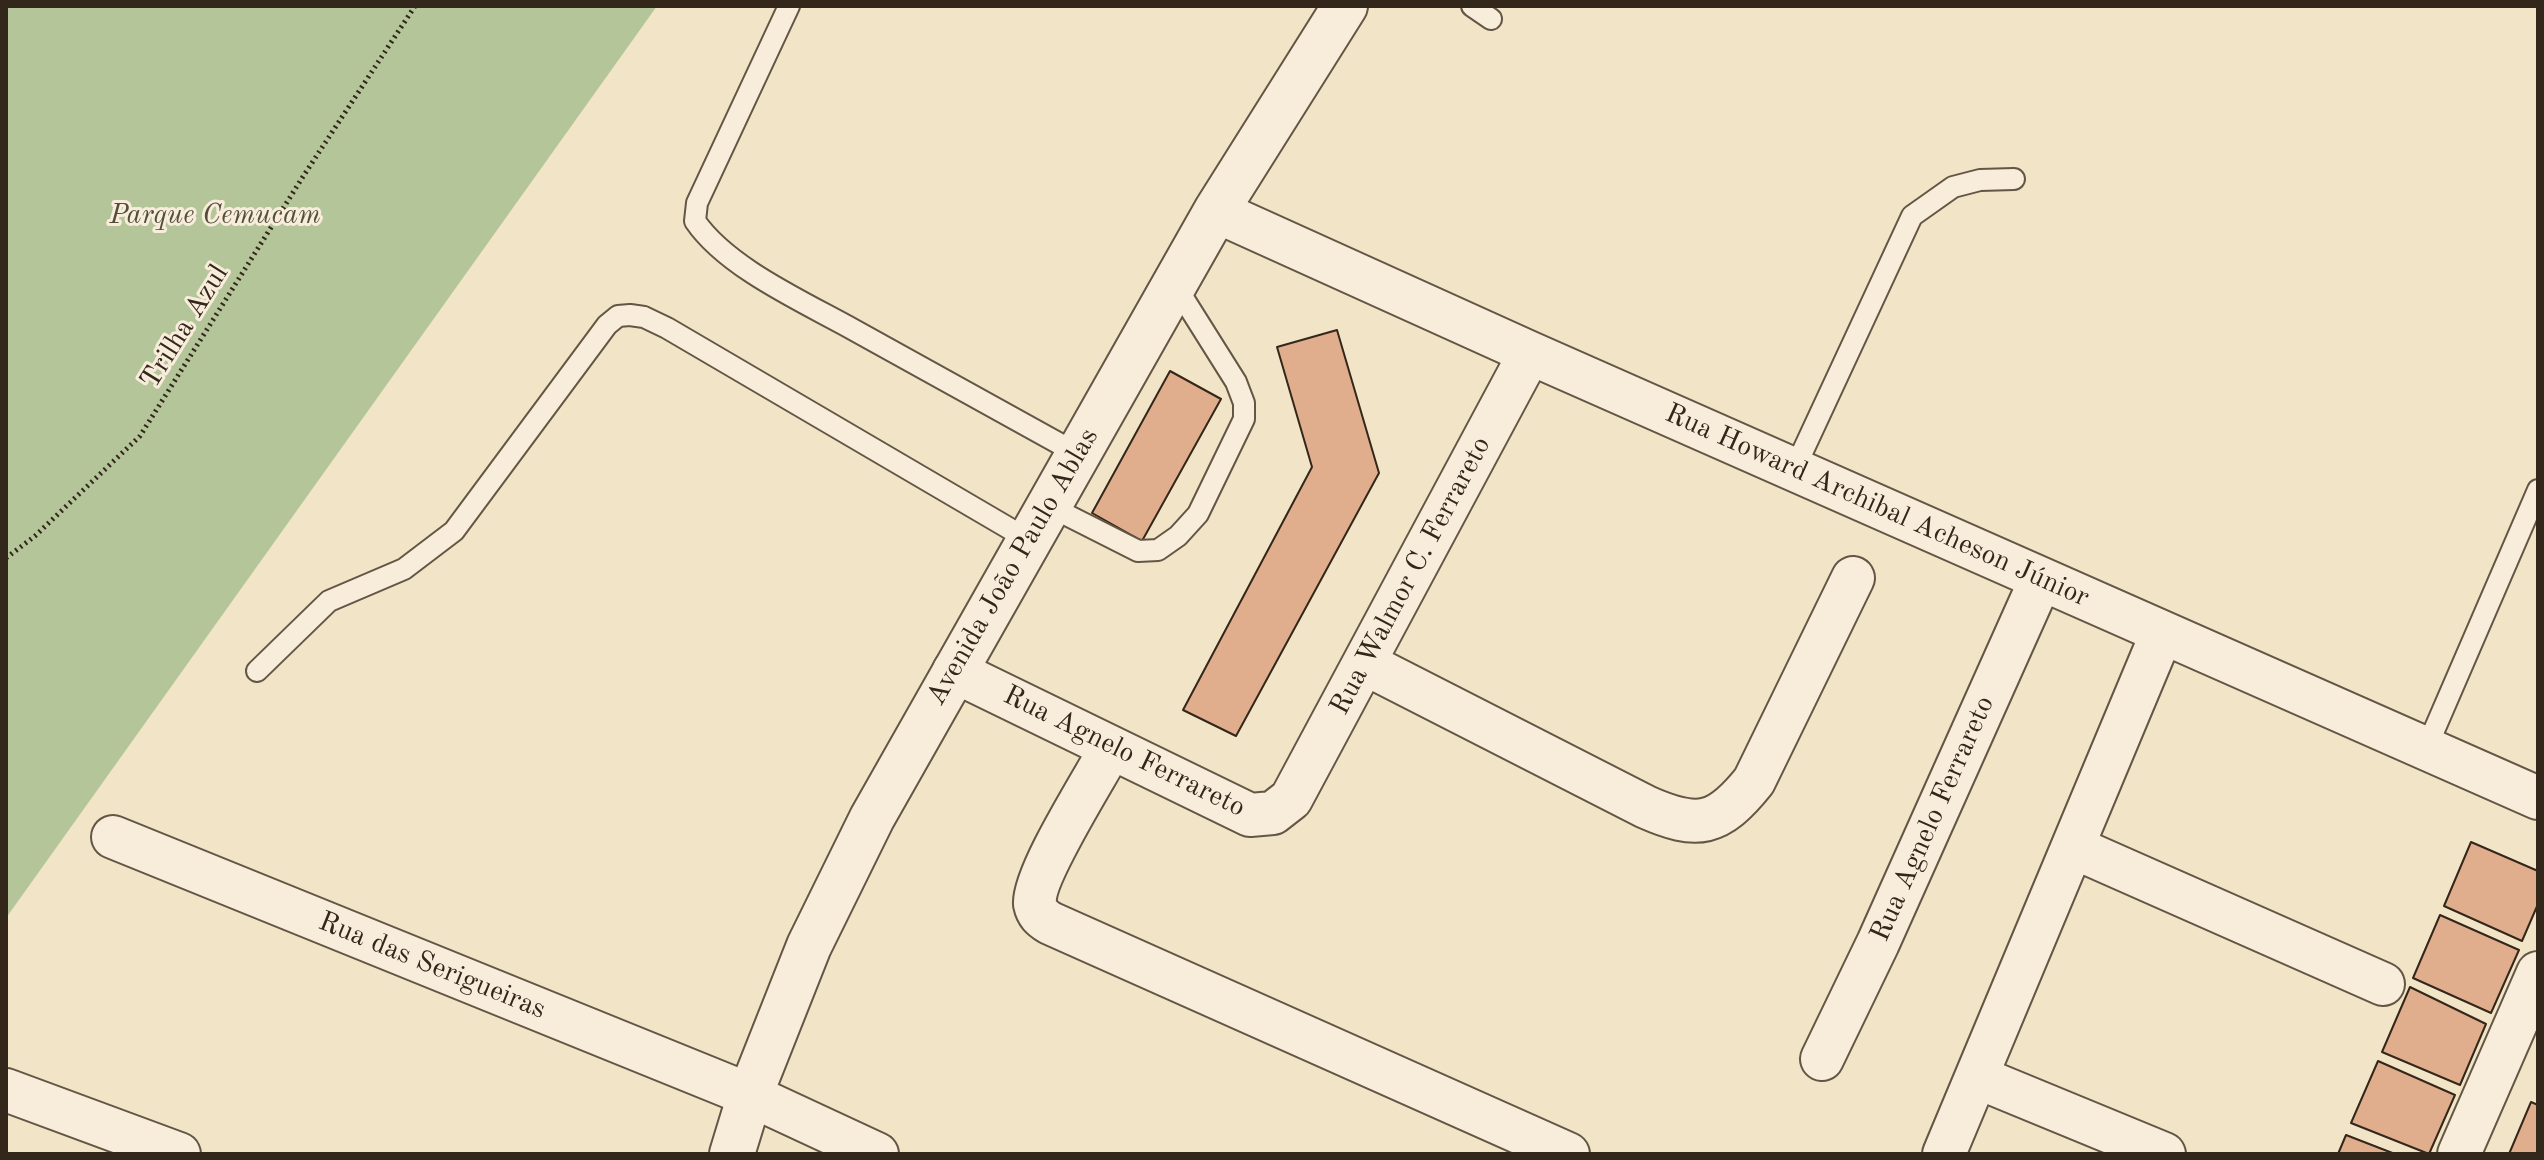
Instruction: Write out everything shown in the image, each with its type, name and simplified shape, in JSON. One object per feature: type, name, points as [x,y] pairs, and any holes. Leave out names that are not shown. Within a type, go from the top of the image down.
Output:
[{"type":"street","name":"Avenida João Paulo Ablas","points":[[732,1154],[750,1095],[809,946],[872,818],[1216,211],[1345,6]]},
{"type":"street","name":"Rua Howard Archibal Acheson Júnior","points":[[1216,211],[2538,798]]},
{"type":"street","name":"Rua Walmor C. Ferrareto","points":[[1291,799],[1530,353]]},
{"type":"street","points":[[1364,663],[1646,807],[1674,820],[1693,821],[1721,815],[1737,803],[1754,781],[1853,578]]},
{"type":"street","name":"Rua Agnelo Ferrareto","points":[[1822,1059],[1878,943],[2041,579]]},
{"type":"street","points":[[1944,1154],[2162,633]]},
{"type":"street","name":"Rua Agnelo Ferrareto","points":[[954,671],[1250,815],[1273,813],[1291,799]]},
{"type":"street","points":[[1111,748],[1043,872],[1035,902],[1038,914],[1050,923],[1568,1154]]},
{"type":"street","name":"Rua das Serigueiras","points":[[113,837],[750,1095],[877,1154]]},
{"type":"street","points":[[2073,847],[2383,984]]},
{"type":"street","points":[[2459,1154],[2538,973]]},
{"type":"street","points":[[1977,1077],[2164,1154]]},
{"type":"street","points":[[6,1090],[179,1154]]},
{"type":"lane","points":[[789,6],[697,203],[695,221],[723,253],[779,288],[1078,454]]},
{"type":"lane","points":[[1472,6],[1491,19]]},
{"type":"lane","points":[[1794,470],[1912,216],[1953,187],[1980,180],[2014,179]]},
{"type":"lane","points":[[257,671],[329,601],[404,569],[454,531],[565,379],[607,325],[618,316],[644,317],[667,328],[1039,523],[1138,551],[1158,550],[1178,536],[1198,514],[1244,419],[1244,403],[1236,382],[1175,285]]},
{"type":"lane","points":[[2426,749],[2538,490]]},
{"type":"path","name":"Trilha Azul","points":[[6,558],[35,536],[140,436],[304,175],[415,6]]},
{"type":"green space","name":"Parque Cemucam","points":[[6,6],[657,6],[6,918]]},
{"type":"building","points":[[1337,330],[1379,473],[1236,736],[1183,710],[1312,467],[1277,347]]},
{"type":"building","points":[[1170,371],[1221,399],[1142,541],[1092,513]]},
{"type":"building","points":[[2471,842],[2538,871],[2538,904],[2522,941],[2444,906]]},
{"type":"building","points":[[2440,915],[2519,950],[2491,1013],[2413,978]]},
{"type":"building","points":[[2410,987],[2486,1024],[2460,1085],[2382,1052]]},
{"type":"building","points":[[2378,1061],[2455,1095],[2429,1154],[2351,1123]]},
{"type":"building","points":[[2531,1102],[2538,1105],[2538,1154],[2509,1154]]},
{"type":"building","points":[[2346,1135],[2395,1154],[2338,1154]]}]
